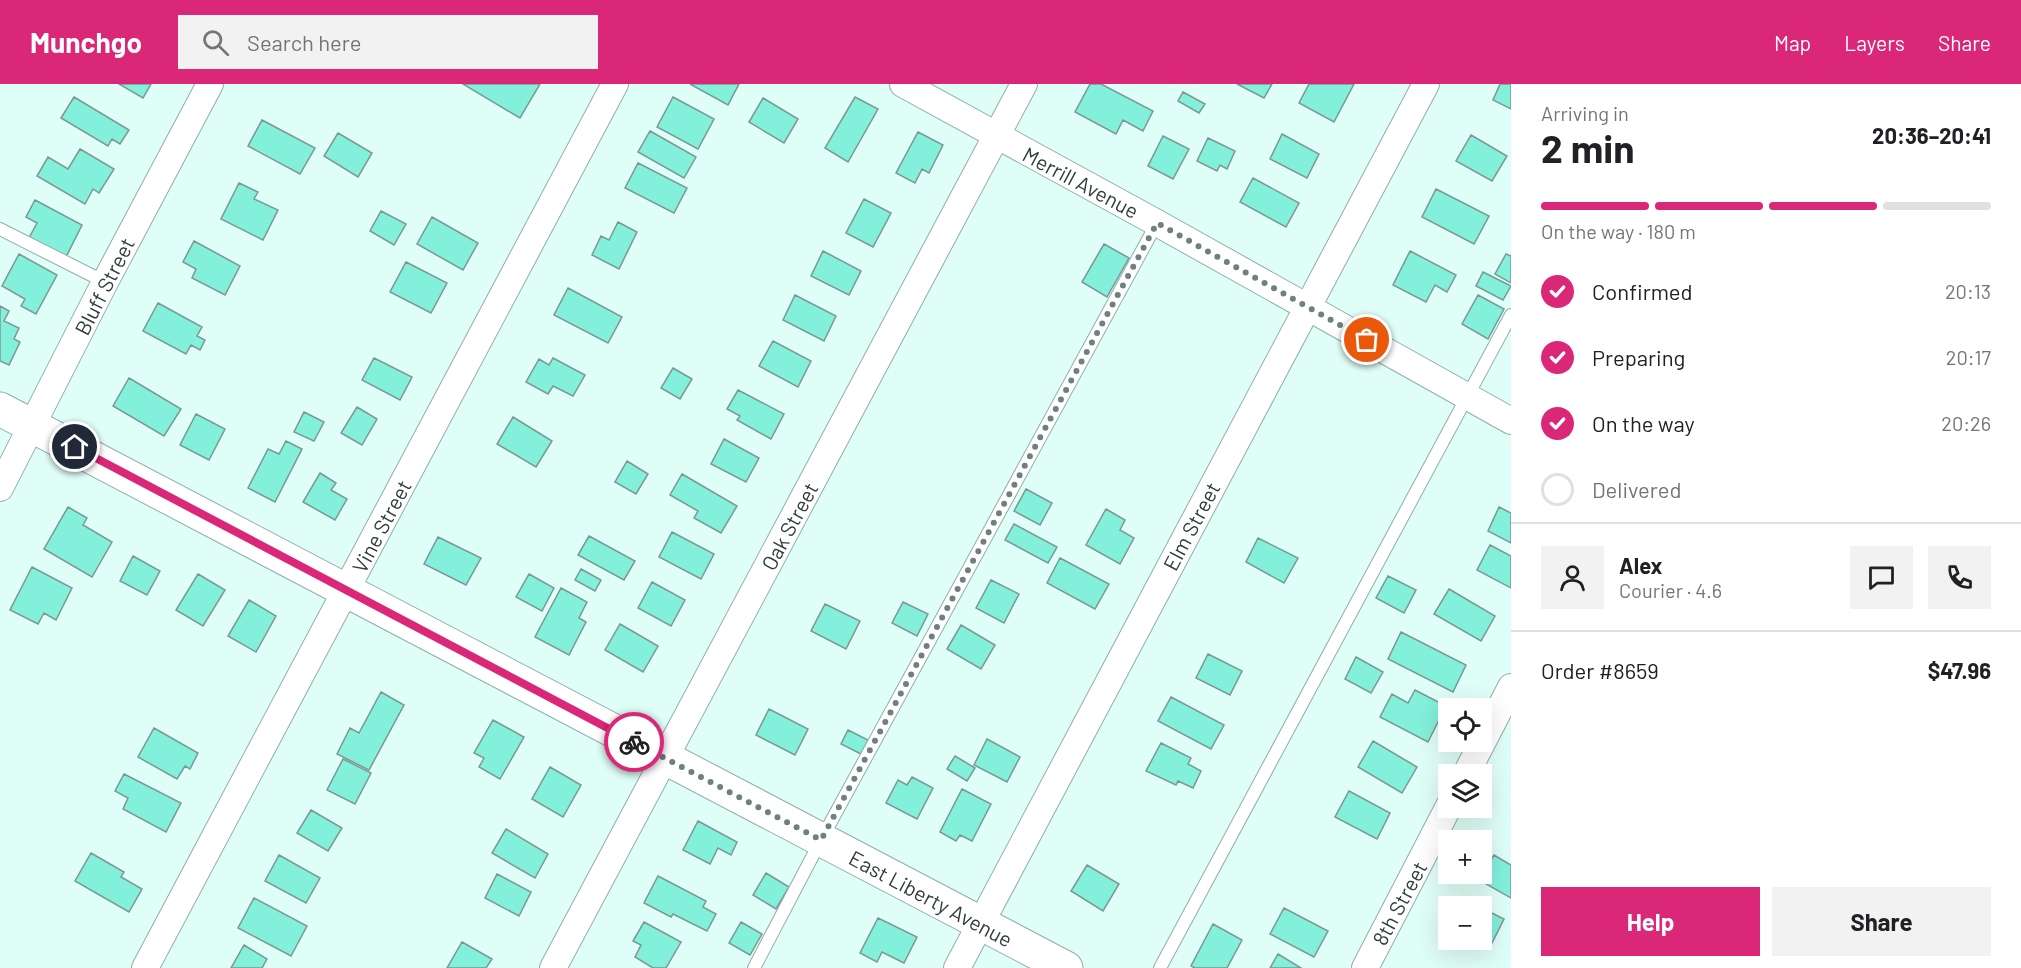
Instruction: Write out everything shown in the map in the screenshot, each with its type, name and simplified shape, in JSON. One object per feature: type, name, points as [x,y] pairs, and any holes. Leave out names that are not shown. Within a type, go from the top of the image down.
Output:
[{"type":"main road","name":"East Liberty Avenue","points":[[0,409],[1066,968]]},
{"type":"street","name":"Bluff Street","points":[[0,488],[105,282],[210,84]]},
{"type":"street","name":"Vine Street","points":[[145,968],[615,84]]},
{"type":"street","name":"Merrill Avenue","points":[[903,84],[1511,421]]},
{"type":"street","name":"Oak Street","points":[[553,968],[1024,84]]},
{"type":"street","name":"Elm Street","points":[[957,968],[1426,84]]},
{"type":"street","points":[[1471,764],[1511,687]]},
{"type":"street","name":"8th Street","points":[[1365,968],[1443,818]]},
{"type":"lane","points":[[754,968],[821,840],[1157,223]]},
{"type":"lane","points":[[0,229],[105,282]]},
{"type":"lane","points":[[1160,968],[1511,315]]},
{"type":"building","points":[[119,84],[151,84],[143,98]]},
{"type":"building","points":[[463,84],[540,84],[520,118]]},
{"type":"building","points":[[690,84],[739,84],[728,105]]},
{"type":"building","points":[[1090,84],[1101,84],[1153,111],[1143,131],[1123,120],[1116,134],[1075,112]]},
{"type":"building","points":[[1237,84],[1272,84],[1264,98]]},
{"type":"building","points":[[1309,84],[1354,84],[1334,122],[1299,103]]},
{"type":"building","points":[[1500,84],[1511,84],[1511,109],[1493,100]]},
{"type":"building","points":[[1183,92],[1205,104],[1199,113],[1178,101]]},
{"type":"building","points":[[74,97],[129,130],[120,144],[112,139],[108,146],[61,118]]},
{"type":"building","points":[[673,97],[714,119],[698,149],[657,127]]},
{"type":"building","points":[[855,97],[878,109],[848,162],[825,148]]},
{"type":"building","points":[[763,98],[798,119],[784,143],[749,122]]},
{"type":"building","points":[[262,120],[315,148],[300,174],[248,146]]},
{"type":"building","points":[[650,131],[696,157],[684,178],[638,152]]},
{"type":"building","points":[[918,132],[943,145],[929,173],[922,169],[915,183],[896,173]]},
{"type":"building","points":[[338,133],[372,153],[358,177],[324,156]]},
{"type":"building","points":[[1282,134],[1319,154],[1307,178],[1270,159]]},
{"type":"building","points":[[1471,135],[1507,156],[1492,181],[1456,161]]},
{"type":"building","points":[[1163,136],[1189,149],[1173,179],[1148,166]]},
{"type":"building","points":[[1208,138],[1235,151],[1227,169],[1220,165],[1217,171],[1197,161]]},
{"type":"building","points":[[80,149],[114,169],[99,193],[93,189],[85,204],[37,176],[48,157],[68,169]]},
{"type":"building","points":[[638,163],[687,188],[674,213],[625,188]]},
{"type":"building","points":[[1253,178],[1299,203],[1286,227],[1240,202]]},
{"type":"building","points":[[239,183],[258,192],[254,199],[278,210],[263,240],[221,219]]},
{"type":"building","points":[[1436,189],[1489,216],[1474,244],[1422,217]]},
{"type":"building","points":[[864,199],[891,213],[873,247],[846,233]]},
{"type":"building","points":[[35,200],[82,225],[66,257],[29,238],[37,223],[26,217]]},
{"type":"building","points":[[381,211],[406,224],[394,245],[370,231]]},
{"type":"building","points":[[432,217],[478,243],[463,270],[417,244]]},
{"type":"building","points":[[618,222],[637,232],[619,269],[592,255],[601,236],[609,240]]},
{"type":"building","points":[[194,241],[240,266],[225,295],[192,278],[196,269],[183,262]]},
{"type":"building","points":[[1104,244],[1129,258],[1107,297],[1082,282]]},
{"type":"building","points":[[823,251],[861,271],[849,295],[811,276]]},
{"type":"building","points":[[1410,251],[1456,275],[1447,292],[1435,285],[1426,302],[1393,285]]},
{"type":"building","points":[[19,254],[57,275],[36,314],[21,306],[25,299],[2,286]]},
{"type":"building","points":[[1506,254],[1511,256],[1511,283],[1495,274]]},
{"type":"building","points":[[406,262],[447,283],[431,313],[390,292]]},
{"type":"building","points":[[1483,272],[1511,286],[1503,300],[1476,286]]},
{"type":"building","points":[[568,288],[622,317],[608,343],[554,315]]},
{"type":"building","points":[[795,295],[836,316],[824,341],[783,320]]},
{"type":"building","points":[[1478,295],[1504,309],[1488,339],[1462,324]]},
{"type":"building","points":[[158,303],[202,327],[197,336],[205,340],[200,350],[191,345],[186,354],[143,331]]},
{"type":"building","points":[[0,306],[9,311],[4,321],[19,328],[14,339],[20,342],[9,365],[0,361]]},
{"type":"building","points":[[773,341],[811,361],[798,387],[759,366]]},
{"type":"building","points":[[374,358],[412,377],[400,400],[362,380]]},
{"type":"building","points":[[553,358],[585,375],[573,396],[553,386],[548,394],[526,382],[539,359],[549,365]]},
{"type":"building","points":[[673,368],[692,379],[680,399],[661,388]]},
{"type":"building","points":[[129,378],[181,409],[164,436],[113,406]]},
{"type":"building","points":[[738,390],[784,414],[771,439],[737,420],[740,416],[727,409]]},
{"type":"building","points":[[357,407],[377,419],[362,445],[341,433]]},
{"type":"building","points":[[304,412],[324,422],[314,441],[294,432]]},
{"type":"building","points":[[196,414],[225,429],[209,460],[180,445]]},
{"type":"building","points":[[513,417],[552,441],[536,467],[497,444]]},
{"type":"building","points":[[724,439],[759,458],[746,482],[711,464]]},
{"type":"building","points":[[286,441],[302,449],[275,502],[248,488],[268,449],[279,454]]},
{"type":"building","points":[[627,461],[648,474],[636,494],[615,482]]},
{"type":"building","points":[[320,473],[336,483],[331,490],[347,499],[335,520],[303,502]]},
{"type":"building","points":[[682,474],[737,506],[721,533],[694,518],[698,511],[670,495]]},
{"type":"building","points":[[1026,489],[1052,503],[1040,525],[1014,511]]},
{"type":"building","points":[[68,507],[87,518],[83,525],[112,542],[92,577],[44,549]]},
{"type":"building","points":[[1499,507],[1511,513],[1511,543],[1488,531]]},
{"type":"building","points":[[1106,509],[1125,520],[1120,530],[1134,538],[1120,564],[1086,545]]},
{"type":"building","points":[[1014,524],[1057,547],[1048,563],[1005,540]]},
{"type":"building","points":[[672,532],[714,554],[701,579],[659,557]]},
{"type":"building","points":[[589,536],[635,561],[624,580],[578,555]]},
{"type":"building","points":[[438,537],[481,558],[466,585],[424,564]]},
{"type":"building","points":[[1258,538],[1298,558],[1284,583],[1246,562]]},
{"type":"building","points":[[1490,545],[1511,556],[1511,588],[1477,570]]},
{"type":"building","points":[[133,556],[160,571],[147,595],[120,581]]},
{"type":"building","points":[[1060,558],[1109,584],[1095,609],[1047,583]]},
{"type":"building","points":[[32,567],[72,588],[56,620],[44,613],[38,624],[10,610]]},
{"type":"building","points":[[581,569],[601,580],[595,591],[575,580]]},
{"type":"building","points":[[198,574],[225,590],[203,626],[176,610]]},
{"type":"building","points":[[529,574],[554,588],[542,611],[516,597]]},
{"type":"building","points":[[1388,576],[1416,590],[1404,613],[1376,598]]},
{"type":"building","points":[[991,580],[1019,594],[1004,623],[976,608]]},
{"type":"building","points":[[652,582],[685,600],[671,626],[638,608]]},
{"type":"building","points":[[561,588],[587,602],[579,618],[586,622],[569,655],[535,637]]},
{"type":"building","points":[[1449,589],[1495,616],[1481,641],[1434,614]]},
{"type":"building","points":[[249,600],[276,616],[256,652],[228,636]]},
{"type":"building","points":[[903,602],[928,614],[917,636],[892,623]]},
{"type":"building","points":[[825,604],[860,621],[846,649],[811,631]]},
{"type":"building","points":[[620,624],[658,646],[643,672],[605,650]]},
{"type":"building","points":[[961,625],[995,645],[981,669],[947,649]]},
{"type":"building","points":[[1401,632],[1466,665],[1453,692],[1388,659]]},
{"type":"building","points":[[1208,654],[1242,671],[1230,695],[1196,678]]},
{"type":"building","points":[[1356,657],[1383,672],[1371,693],[1345,679]]},
{"type":"building","points":[[1415,690],[1438,702],[1438,722],[1428,742],[1380,717],[1392,694],[1408,703]]},
{"type":"building","points":[[381,692],[404,705],[369,770],[337,754],[350,728],[359,733]]},
{"type":"building","points":[[1171,697],[1224,725],[1211,749],[1158,721]]},
{"type":"building","points":[[769,709],[808,729],[795,755],[756,735]]},
{"type":"building","points":[[493,720],[524,737],[500,779],[479,767],[484,758],[474,753]]},
{"type":"building","points":[[154,728],[198,753],[190,769],[185,766],[177,779],[138,757]]},
{"type":"building","points":[[848,730],[868,740],[861,754],[841,744]]},
{"type":"building","points":[[987,739],[1020,757],[1007,782],[974,765]]},
{"type":"building","points":[[1373,741],[1417,767],[1402,793],[1358,767]]},
{"type":"building","points":[[1161,743],[1191,758],[1188,764],[1201,771],[1193,788],[1178,781],[1176,785],[1146,771]]},
{"type":"building","points":[[955,756],[975,768],[967,781],[947,769]]},
{"type":"building","points":[[343,759],[371,773],[355,804],[327,790]]},
{"type":"building","points":[[550,767],[581,785],[563,817],[532,799]]},
{"type":"building","points":[[124,774],[181,803],[166,832],[123,809],[128,798],[115,791]]},
{"type":"building","points":[[912,777],[933,788],[917,819],[886,803],[898,780],[907,785]]},
{"type":"building","points":[[962,789],[991,804],[972,841],[960,835],[956,841],[940,832]]},
{"type":"building","points":[[1349,791],[1390,813],[1377,839],[1335,817]]},
{"type":"building","points":[[311,810],[342,828],[328,851],[297,833]]},
{"type":"building","points":[[698,821],[737,842],[731,855],[718,848],[710,864],[683,850]]},
{"type":"building","points":[[506,829],[548,854],[535,878],[492,853]]},
{"type":"building","points":[[91,853],[124,872],[121,877],[142,889],[129,912],[75,881]]},
{"type":"building","points":[[279,855],[320,878],[306,903],[265,881]]},
{"type":"building","points":[[1494,855],[1511,865],[1511,898],[1486,884],[1492,884]]},
{"type":"building","points":[[1087,865],[1119,884],[1103,911],[1071,891]]},
{"type":"building","points":[[766,873],[789,887],[776,909],[753,895]]},
{"type":"building","points":[[497,874],[531,892],[519,916],[485,898]]},
{"type":"building","points":[[658,876],[706,901],[703,907],[716,914],[707,931],[673,914],[671,917],[644,903]]},
{"type":"building","points":[[254,898],[307,926],[291,956],[238,928]]},
{"type":"building","points":[[1284,908],[1328,931],[1314,957],[1270,934]]},
{"type":"building","points":[[1492,913],[1504,919],[1492,943]]},
{"type":"building","points":[[878,918],[917,937],[904,963],[882,952],[877,962],[860,953]]},
{"type":"building","points":[[644,922],[681,942],[666,968],[653,968],[635,957],[641,945],[633,941]]},
{"type":"building","points":[[741,922],[762,934],[750,955],[729,943]]},
{"type":"building","points":[[1213,924],[1242,940],[1227,968],[1195,968],[1191,966]]},
{"type":"building","points":[[462,942],[492,959],[486,968],[447,968]]},
{"type":"building","points":[[244,945],[267,959],[262,968],[231,968]]},
{"type":"building","points":[[1278,954],[1301,968],[1270,968]]},
{"type":"way so far","points":[[634,742],[821,840],[1157,223],[1367,340]]},
{"type":"route","points":[[75,447],[634,742]]}]
